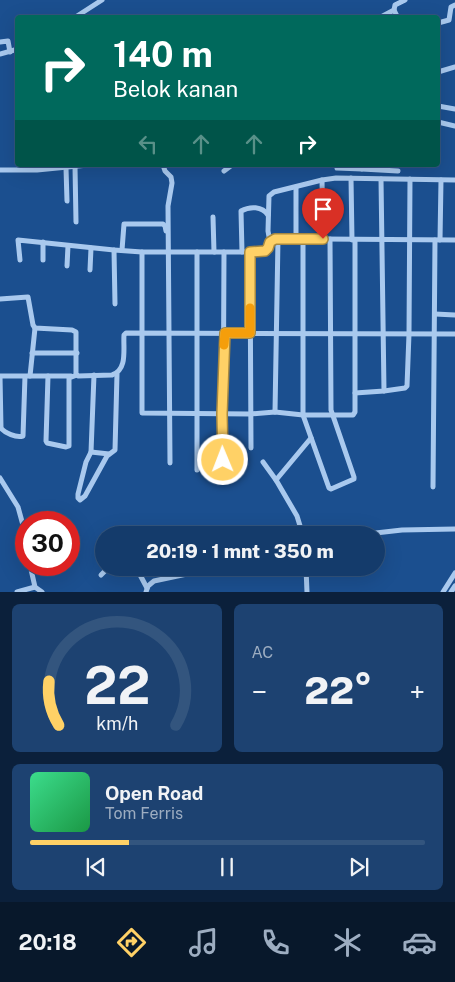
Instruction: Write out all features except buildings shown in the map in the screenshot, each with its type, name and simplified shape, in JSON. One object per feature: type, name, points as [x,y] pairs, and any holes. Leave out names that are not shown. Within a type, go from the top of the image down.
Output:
[{"type":"street","points":[[79,15],[102,0]]},
{"type":"street","points":[[385,15],[394,10],[395,5],[405,0]]},
{"type":"street","points":[[440,22],[449,20],[451,7],[455,5]]},
{"type":"street","points":[[394,10],[396,15]]},
{"type":"street","points":[[0,42],[8,41],[10,52]]},
{"type":"street","points":[[0,54],[15,50]]},
{"type":"street","points":[[440,71],[455,67]]},
{"type":"street","points":[[440,106],[455,109]]},
{"type":"street","points":[[440,122],[455,126]]},
{"type":"street","points":[[65,167],[66,201]]},
{"type":"street","points":[[0,170],[75,167],[76,222]]},
{"type":"street","points":[[164,167],[171,179],[168,201],[170,463]]},
{"type":"street","points":[[224,171],[229,167]]},
{"type":"street","points":[[336,178],[338,167],[363,167],[398,168],[397,179]]},
{"type":"street","points":[[20,260],[18,240],[142,252],[265,251],[270,242],[268,215],[270,194],[336,178],[455,180]]},
{"type":"street","points":[[142,252],[141,412],[197,414],[275,412],[332,416],[354,414],[356,334],[351,178]]},
{"type":"street","points":[[380,179],[383,239],[384,391]]},
{"type":"street","points":[[355,393],[384,391],[405,388],[407,386],[410,179]]},
{"type":"street","points":[[322,180],[323,239]]},
{"type":"street","points":[[433,488],[435,314],[441,180]]},
{"type":"street","points":[[296,187],[296,239]]},
{"type":"street","points":[[242,252],[241,211],[260,208],[268,215]]},
{"type":"street","points":[[213,217],[214,252]]},
{"type":"street","points":[[122,250],[124,224],[163,224],[166,228],[168,252]]},
{"type":"street","points":[[270,242],[278,239],[455,240]]},
{"type":"street","points":[[275,412],[278,239]]},
{"type":"street","points":[[303,239],[303,415],[329,488],[333,488],[354,479],[332,416],[329,393],[330,239]]},
{"type":"street","points":[[43,242],[43,260]]},
{"type":"street","points":[[67,266],[68,246]]},
{"type":"street","points":[[90,270],[91,248]]},
{"type":"street","points":[[114,250],[115,304]]},
{"type":"street","points":[[196,470],[197,252]]},
{"type":"street","points":[[223,460],[224,252]]},
{"type":"street","points":[[250,252],[250,448]]},
{"type":"street","points":[[0,298],[28,298],[32,325],[35,328],[28,376],[23,436],[18,437],[3,431],[1,428],[0,376],[28,376],[48,376],[74,376],[117,374]]},
{"type":"street","points":[[435,314],[455,315]]},
{"type":"street","points":[[35,328],[75,330],[77,334],[77,353],[74,376]]},
{"type":"street","points":[[94,375],[91,452],[83,471],[78,494],[80,500],[85,496],[109,454],[116,450],[117,374],[123,364],[124,335],[126,333],[455,334]]},
{"type":"street","points":[[32,353],[77,353]]},
{"type":"street","points":[[48,376],[46,441],[66,447],[69,446],[69,378],[74,376]]},
{"type":"street","points":[[276,480],[312,438]]},
{"type":"street","points":[[91,452],[109,454]]},
{"type":"street","points":[[263,462],[297,516],[300,526]]},
{"type":"street","points":[[0,478],[19,511]]},
{"type":"street","points":[[385,532],[455,529]]},
{"type":"street","points":[[443,592],[455,573]]},
{"type":"street","points":[[32,576],[35,587],[42,592]]},
{"type":"street","points":[[140,576],[147,590],[154,581],[173,576]]},
{"type":"street","points":[[306,576],[307,592]]},
{"type":"street","points":[[451,592],[455,586]]},
{"type":"street","points":[[17,592],[35,587]]},
{"type":"slow traffic","points":[[224,345],[225,333],[250,333],[250,308]]},
{"type":"route","points":[[223,460],[222,414],[225,333],[250,333],[250,252],[265,251],[271,240],[275,239],[323,239]]}]
